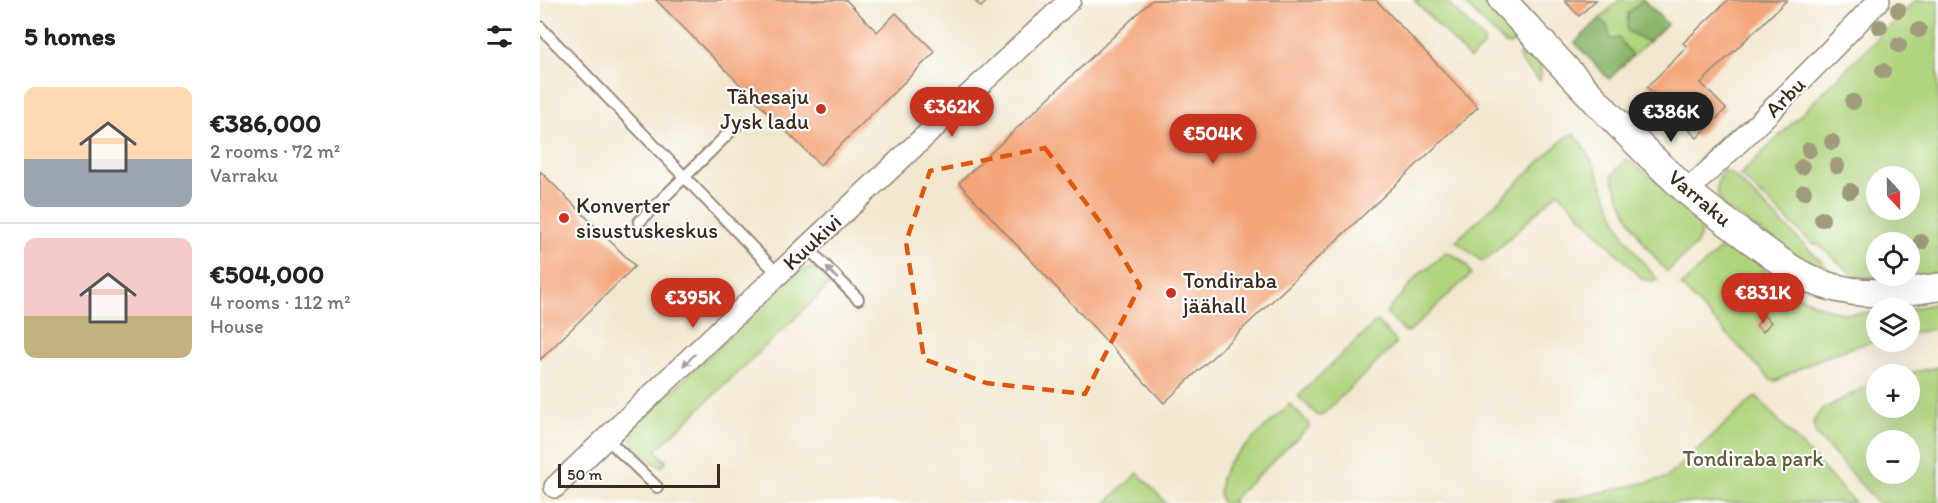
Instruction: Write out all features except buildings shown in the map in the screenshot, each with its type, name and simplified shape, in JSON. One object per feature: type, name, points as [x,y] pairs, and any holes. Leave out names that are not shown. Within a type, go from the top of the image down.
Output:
[{"type":"street","name":"Kuukivi","points":[[555,487],[1070,0]]},
{"type":"street","name":"Varraku","points":[[1502,0],[1628,133],[1687,190],[1789,267],[1824,285],[1844,290],[1899,292],[1938,287]]},
{"type":"street","name":"Arbu","points":[[1687,190],[1724,158],[1879,0]]},
{"type":"lane","points":[[540,27],[778,274]]},
{"type":"lane","points":[[639,222],[736,126]]},
{"type":"lane","points":[[807,247],[858,299]]},
{"type":"lane","points":[[607,439],[657,487]]},
{"type":"highlighted area","points":[[1045,148],[1106,230],[1140,286],[1085,394],[986,383],[924,359],[906,242],[930,171]]},
{"type":"green space","points":[[1414,0],[1445,0],[1484,40],[1484,46],[1470,59]]},
{"type":"green space","points":[[1461,0],[1484,0],[1521,38],[1510,45],[1505,44]]},
{"type":"green space","points":[[1619,0],[1644,0],[1667,24],[1609,79],[1575,43]]},
{"type":"green space","points":[[1643,0],[1667,24],[1648,42],[1627,31],[1628,13]]},
{"type":"green space","points":[[1916,0],[1938,0],[1938,273],[1920,277],[1920,232],[1866,232],[1866,277],[1855,277],[1819,245],[1812,243],[1740,175]]},
{"type":"green space","points":[[1600,18],[1608,27],[1610,39],[1619,38],[1632,56],[1609,79],[1575,43]]},
{"type":"green space","points":[[1528,46],[1539,62],[1540,81],[1521,62],[1519,55]]},
{"type":"green space","points":[[1574,134],[1590,157],[1628,241],[1658,280],[1642,279],[1558,192],[1486,260],[1480,260],[1456,241],[1566,137]]},
{"type":"green space","points":[[1626,159],[1669,190],[1698,218],[1701,227],[1696,245],[1667,272],[1635,229],[1613,180],[1613,174]]},
{"type":"green space","points":[[1723,171],[1732,174],[1833,273],[1810,266],[1723,206],[1718,197],[1717,188]]},
{"type":"green space","points":[[1730,247],[1748,252],[1776,283],[1809,301],[1844,313],[1866,312],[1866,344],[1813,362],[1776,381],[1771,380],[1681,286],[1718,251]]},
{"type":"green space","points":[[1446,252],[1464,263],[1471,274],[1409,332],[1404,331],[1386,313],[1423,270],[1426,270]]},
{"type":"green space","points":[[809,268],[822,271],[833,282],[656,450],[666,462],[663,466],[659,466],[642,455],[633,442],[633,428],[796,273]]},
{"type":"green space","points":[[1938,303],[1938,328],[1920,332],[1920,307]]},
{"type":"green space","points":[[1377,321],[1396,341],[1396,344],[1321,416],[1317,415],[1298,396]]},
{"type":"green space","points":[[1938,367],[1938,503],[1878,503],[1815,433],[1813,422],[1821,410],[1866,387],[1866,418],[1920,418],[1920,371]]},
{"type":"green space","name":"Tondiraba park","points":[[1756,396],[1855,503],[1553,503],[1666,478]]},
{"type":"green space","points":[[1290,404],[1309,427],[1232,500],[1234,503],[1222,503],[1219,494],[1221,478],[1229,462]]},
{"type":"green space","points":[[1138,473],[1166,503],[1106,503]]},
{"type":"place","name":"Tähesaju Jysk ladu","points":[[821,109]]},
{"type":"place","name":"Konverter sisustuskeskus","points":[[564,218]]},
{"type":"place","name":"Tondiraba jäähall","points":[[1171,293]]}]
